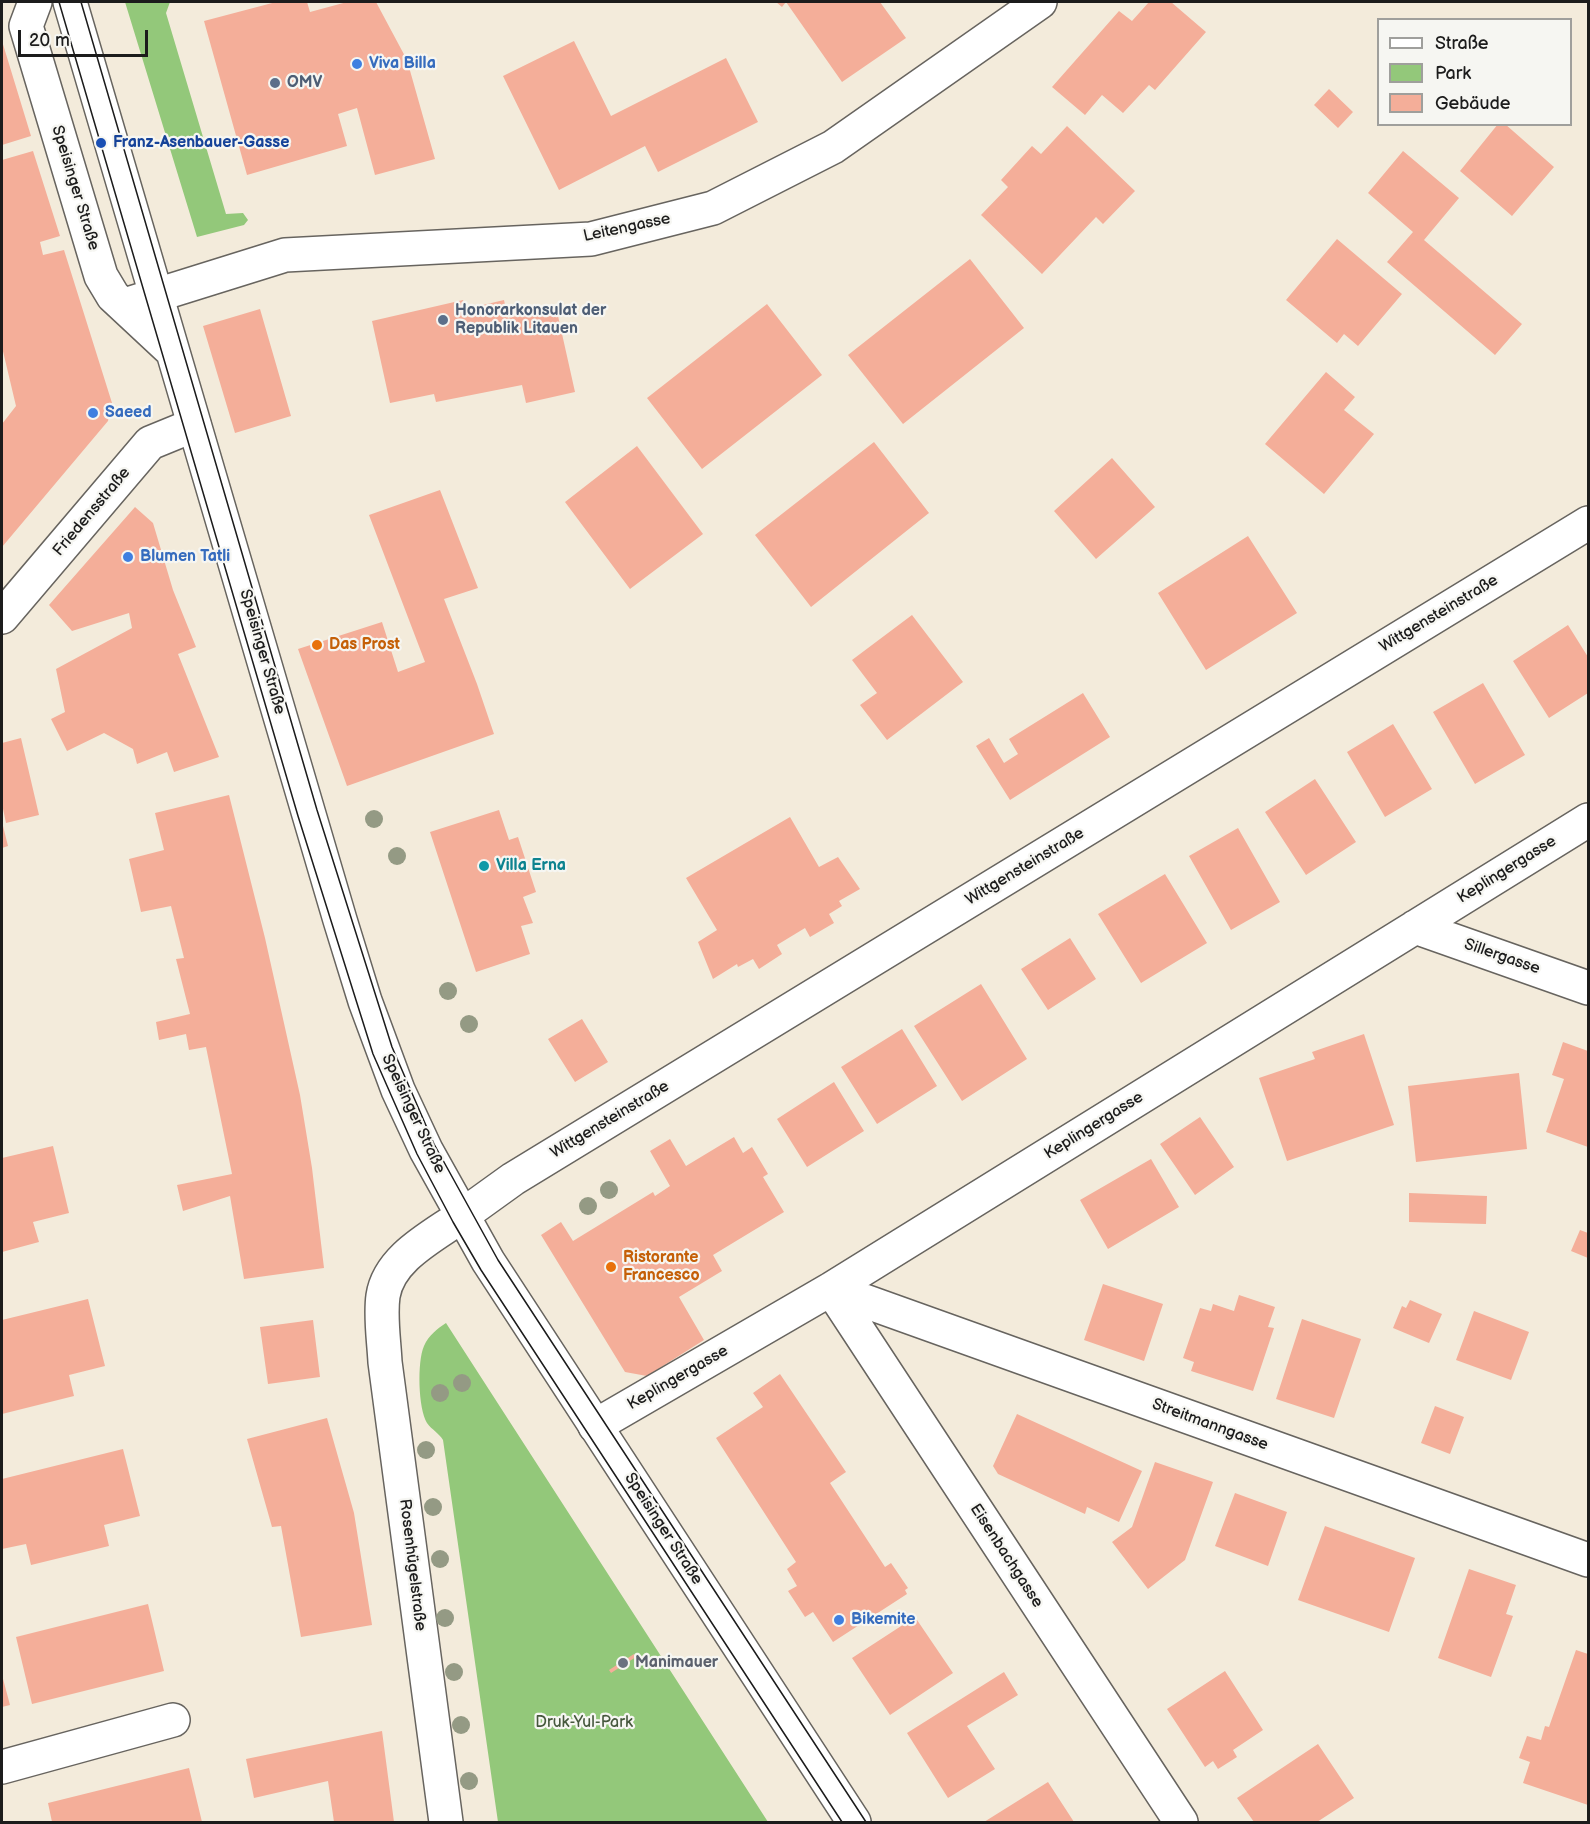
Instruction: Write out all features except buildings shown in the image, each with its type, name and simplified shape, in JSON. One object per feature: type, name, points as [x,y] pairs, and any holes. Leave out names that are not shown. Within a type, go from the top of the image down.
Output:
[{"type":"street","name":"Speisinger Straße","points":[[35,2],[26,26],[101,276],[113,296],[172,351]]},
{"type":"street","name":"Speisinger Straße","points":[[70,2],[365,1001],[407,1110],[426,1150],[489,1261],[854,1822]]},
{"type":"street","name":"Leitengasse","points":[[123,306],[285,255],[591,239],[713,208],[833,147],[1041,2]]},
{"type":"street","name":"Friedensstraße","points":[[2,617],[150,443],[194,425]]},
{"type":"street","name":"Wittgensteinstraße","points":[[382,1307],[386,1285],[399,1264],[423,1243],[513,1179],[1588,523]]},
{"type":"street","name":"Keplingergasse","points":[[595,1426],[831,1289],[1588,820]]},
{"type":"street","name":"Sillergasse","points":[[1415,927],[1588,988]]},
{"type":"street","name":"Streitmanngasse","points":[[831,1289],[1588,1560]]},
{"type":"street","name":"Eisenbachgasse","points":[[831,1289],[1181,1822]]},
{"type":"street","name":"Rosenhügelstraße","points":[[382,1307],[385,1362],[446,1822]]},
{"type":"street","points":[[2,1767],[173,1720]]},
{"type":"green space","points":[[125,2],[170,2],[166,13],[226,214],[243,213],[248,220],[244,225],[197,237]]},
{"type":"green space","name":"Druk-Yul-Park","points":[[446,1323],[768,1822],[498,1822],[443,1440],[427,1423],[420,1396],[420,1362],[424,1346],[428,1339]]},
{"type":"tram line","points":[[59,2],[298,816],[373,1054],[417,1154],[481,1270],[842,1822]]},
{"type":"tram line","points":[[81,2],[317,810],[392,1047],[434,1144],[498,1260],[866,1822]]},
{"type":"place","name":"Viva Billa","points":[[357,64]]},
{"type":"place","name":"OMV","points":[[275,83]]},
{"type":"place","name":"Franz-Asenbauer-Gasse","points":[[101,143]]},
{"type":"place","name":"Honorarkonsulat der Republik Litauen","points":[[443,320]]},
{"type":"place","name":"Saeed","points":[[93,413]]},
{"type":"place","name":"Blumen Tatli","points":[[128,557]]},
{"type":"place","name":"Das Prost","points":[[317,645]]},
{"type":"place","name":"Villa Erna","points":[[484,866]]},
{"type":"place","name":"Ristorante Francesco","points":[[611,1267]]},
{"type":"place","name":"Bikemite","points":[[839,1620]]},
{"type":"place","name":"Manimauer","points":[[623,1663]]}]
